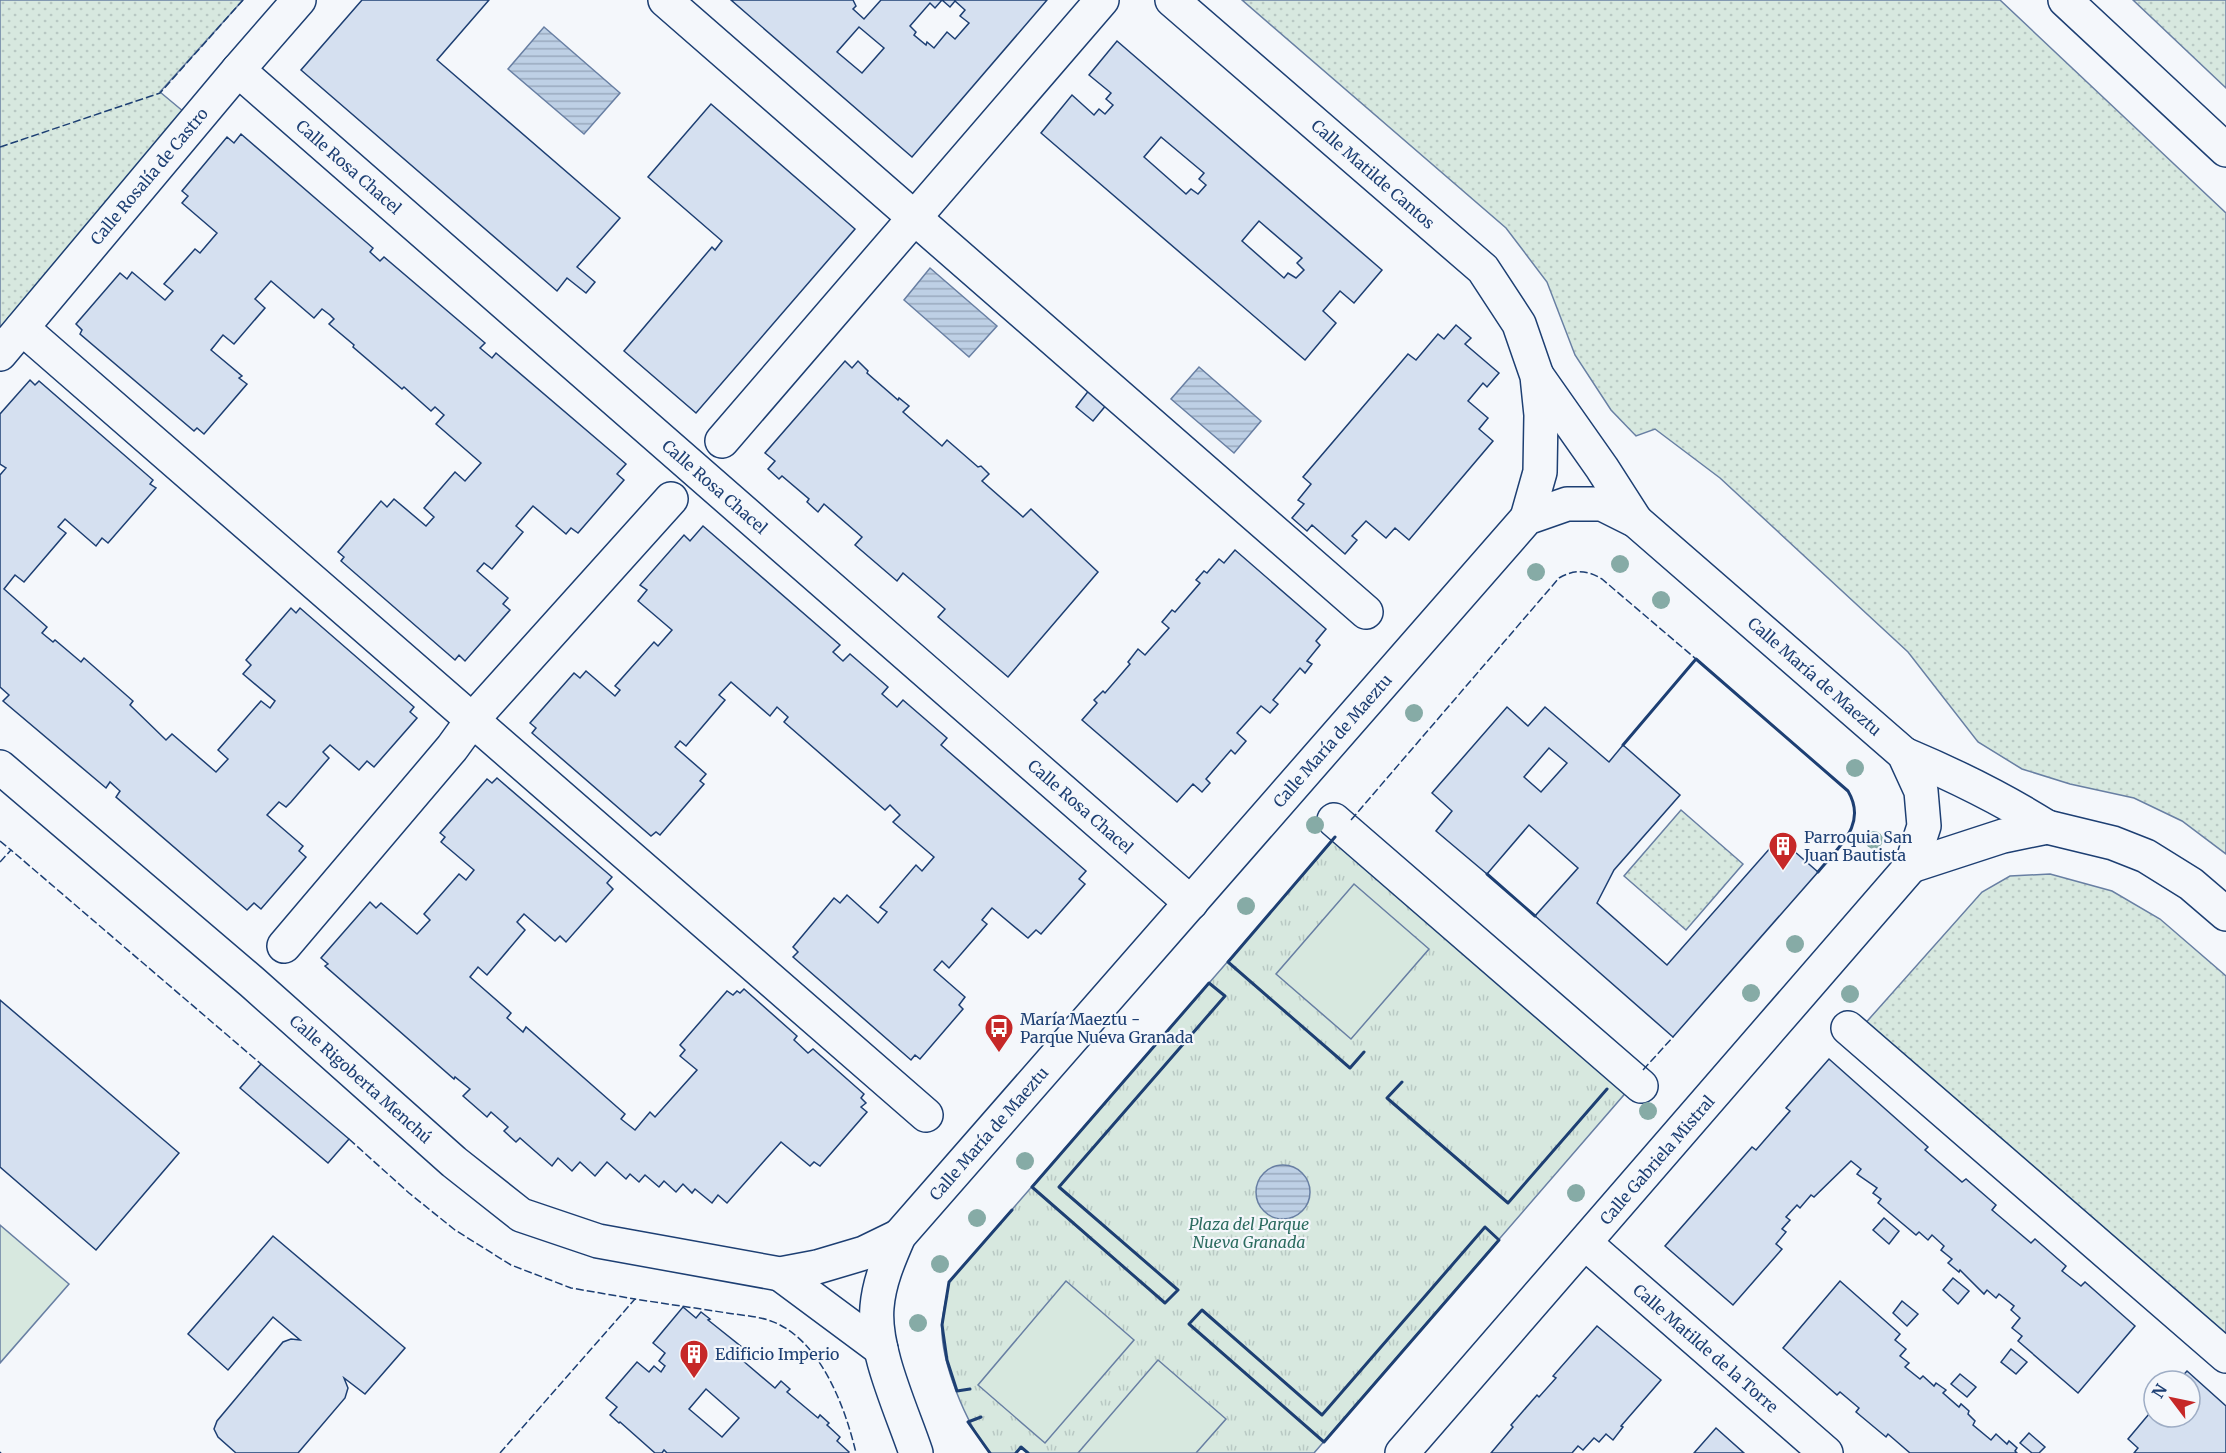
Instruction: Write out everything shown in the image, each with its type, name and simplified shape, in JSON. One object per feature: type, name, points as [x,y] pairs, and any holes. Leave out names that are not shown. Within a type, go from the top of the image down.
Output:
[{"type":"street","name":"Calle Rosalía de Castro","points":[[0,354],[299,0]]},
{"type":"street","points":[[665,0],[1366,612]]},
{"type":"street","points":[[722,441],[1102,0]]},
{"type":"street","name":"Calle Matilde Cantos","points":[[1172,0],[1483,269],[1519,324],[1537,376],[1541,415],[1540,472],[1527,518]]},
{"type":"street","points":[[2065,0],[2226,150]]},
{"type":"street","name":"Calle Rosa Chacel","points":[[238,70],[1191,903]]},
{"type":"street","points":[[22,328],[926,1114]]},
{"type":"street","name":"Calle Matilde Cantos","points":[[1537,376],[1602,468],[1635,521]]},
{"type":"street","points":[[284,946],[452,748],[473,719],[671,500]]},
{"type":"street","name":"Calle María de Maeztu","points":[[916,1453],[881,1349],[877,1308],[884,1271],[899,1236],[1527,518],[1567,504],[1602,504],[1635,521],[1904,754],[1921,791],[1924,826],[1911,866]]},
{"type":"street","points":[[1904,754],[2014,806],[2047,827],[2114,843],[2146,856],[2191,884],[2226,914]]},
{"type":"street","name":"Calle Rigoberta Menchú","points":[[0,767],[243,974],[454,1162],[522,1215],[598,1241],[780,1274],[818,1268],[855,1256],[899,1236]]},
{"type":"street","points":[[1334,820],[1641,1086]]},
{"type":"street","points":[[1911,866],[2003,836],[2047,827]]},
{"type":"street","name":"Calle Gabriela Mistral","points":[[1402,1453],[1911,866]]},
{"type":"street","points":[[1848,1028],[2226,1356]]},
{"type":"street","name":"Calle Matilde de la Torre","points":[[1585,1243],[1826,1453]]},
{"type":"street","name":"Calle Rigoberta Menchú","points":[[780,1274],[881,1349]]},
{"type":"green space","points":[[0,0],[243,0],[160,92],[184,112],[0,329]]},
{"type":"green space","points":[[1242,0],[2000,0],[2226,213],[2226,854],[2182,821],[2134,798],[2070,784],[2022,769],[1978,742],[1908,652],[1720,478],[1655,429],[1636,436],[1611,410],[1575,355],[1547,282],[1506,228]]},
{"type":"green space","points":[[2133,0],[2226,0],[2226,88]]},
{"type":"green space","points":[[1681,810],[1743,864],[1686,930],[1624,876]]},
{"type":"green space","name":"Plaza del Parque Nueva Granada","points":[[1336,837],[1629,1089],[1314,1453],[1028,1453],[1021,1448],[1016,1453],[990,1453],[972,1426],[956,1392],[945,1356],[942,1324],[949,1282]]},
{"type":"green space","points":[[2050,874],[2112,891],[2160,919],[2226,976],[2226,1343],[1862,1027],[1982,892],[2010,876]]},
{"type":"green space","points":[[1354,884],[1429,949],[1351,1039],[1276,974]]},
{"type":"green space","points":[[0,1225],[69,1284],[0,1363]]},
{"type":"green space","points":[[1066,1281],[1134,1340],[1045,1443],[978,1385]]},
{"type":"green space","points":[[1158,1360],[1226,1419],[1196,1453],[1078,1453]]},
{"type":"water","points":[[544,27],[620,93],[584,134],[508,69]]},
{"type":"water","points":[[930,268],[997,326],[969,357],[904,300]]},
{"type":"water","points":[[1199,367],[1261,421],[1234,453],[1171,399]]},
{"type":"water","points":[[1278,1165],[1288,1165],[1298,1169],[1306,1177],[1310,1192],[1306,1207],[1298,1215],[1288,1219],[1278,1219],[1268,1215],[1260,1207],[1256,1197],[1256,1187],[1260,1177],[1268,1169]]},
{"type":"building","points":[[362,0],[489,0],[437,60],[620,218],[577,267],[595,282],[586,293],[567,278],[557,291],[301,70]]},
{"type":"building","points":[[731,0],[853,0],[856,6],[853,9],[864,19],[881,0],[942,0],[1047,0],[912,157]],"holes":[[[942,0],[950,7],[955,1],[965,10],[960,16],[969,23],[955,39],[947,32],[934,48],[927,42],[926,45],[914,35],[916,32],[910,26],[930,3],[935,8]],[[859,27],[884,48],[862,73],[837,52]]]},
{"type":"building","points":[[1117,41],[1382,270],[1354,303],[1340,291],[1323,311],[1336,323],[1305,360],[1041,133],[1072,95],[1094,115],[1099,109],[1105,114],[1113,105],[1106,99],[1111,93],[1089,75]],"holes":[[[1161,137],[1204,173],[1199,179],[1206,185],[1198,194],[1191,189],[1186,194],[1144,157]],[[1259,221],[1302,258],[1297,263],[1304,270],[1296,278],[1288,273],[1284,278],[1242,241]]]},
{"type":"building","points":[[711,104],[855,229],[696,413],[624,351],[712,247],[715,250],[722,241],[648,177]]},
{"type":"building","points":[[241,134],[373,248],[370,252],[380,261],[384,257],[485,343],[480,348],[492,358],[496,353],[626,464],[617,474],[624,480],[578,533],[571,528],[566,534],[533,506],[516,526],[523,532],[492,569],[484,563],[477,571],[508,598],[503,604],[510,610],[465,661],[459,655],[455,660],[341,561],[344,557],[338,552],[381,501],[387,507],[394,499],[426,526],[434,517],[424,508],[455,472],[465,481],[481,463],[436,424],[444,415],[435,407],[431,411],[353,347],[354,345],[329,324],[334,319],[330,315],[322,309],[314,318],[271,281],[255,299],[265,308],[234,344],[223,335],[211,350],[242,376],[239,378],[247,384],[204,434],[197,428],[194,431],[80,334],[82,330],[76,324],[120,273],[127,279],[132,272],[165,300],[173,291],[164,284],[195,249],[200,253],[217,233],[182,203],[188,196],[182,191],[227,137],[234,143]]},
{"type":"building","points":[[1456,325],[1471,338],[1465,344],[1499,373],[1487,387],[1483,383],[1468,401],[1488,418],[1479,429],[1493,441],[1409,540],[1395,528],[1386,538],[1366,521],[1352,536],[1357,540],[1345,554],[1312,525],[1307,531],[1292,518],[1304,504],[1298,500],[1311,484],[1303,477],[1408,354],[1416,360],[1438,334],[1444,339]]},
{"type":"building","points":[[845,361],[852,368],[858,361],[868,371],[867,373],[898,400],[899,398],[909,406],[903,412],[942,446],[947,440],[978,467],[981,466],[989,474],[982,481],[1023,517],[1031,509],[1098,572],[1008,677],[938,617],[945,609],[903,573],[897,581],[855,545],[862,537],[824,504],[818,512],[807,502],[809,499],[782,476],[779,479],[768,469],[775,461],[765,453]]},
{"type":"building","points":[[30,380],[35,385],[39,381],[153,480],[150,484],[156,488],[108,543],[102,538],[96,546],[65,519],[58,527],[66,533],[24,582],[15,575],[4,589],[47,627],[42,633],[53,642],[55,640],[81,662],[84,658],[133,701],[130,705],[166,740],[172,734],[216,772],[228,759],[218,750],[261,701],[270,708],[275,701],[243,674],[251,665],[246,660],[291,608],[296,613],[300,608],[414,707],[410,712],[417,718],[374,767],[367,761],[359,770],[330,745],[323,752],[329,758],[291,802],[286,807],[279,802],[267,815],[303,846],[299,851],[306,857],[261,909],[254,903],[247,910],[116,797],[120,791],[110,782],[106,788],[3,701],[9,695],[0,687],[0,475],[6,468],[0,464],[0,414]]},
{"type":"building","points":[[1090,389],[1107,404],[1093,421],[1076,407]]},
{"type":"building","points":[[703,526],[840,645],[833,652],[843,661],[850,654],[888,687],[882,694],[897,707],[903,700],[947,738],[941,745],[1086,871],[1079,879],[1085,884],[1041,934],[1036,930],[1028,938],[992,908],[982,920],[987,924],[949,968],[942,961],[934,970],[965,997],[959,1005],[963,1009],[920,1059],[915,1055],[911,1060],[793,957],[798,952],[793,947],[834,898],[840,903],[847,895],[878,923],[887,912],[880,907],[916,865],[922,871],[934,857],[893,822],[900,815],[890,805],[885,810],[784,722],[788,717],[777,707],[770,716],[731,682],[719,695],[725,700],[686,746],[680,741],[675,747],[706,774],[700,781],[704,784],[660,835],[656,832],[651,836],[532,733],[536,728],[530,723],[574,673],[580,678],[586,671],[615,696],[620,690],[615,686],[654,642],[658,646],[672,630],[638,601],[647,590],[640,585],[684,535],[690,541]]},
{"type":"building","points":[[1235,550],[1326,629],[1316,641],[1320,645],[1307,661],[1312,664],[1305,673],[1300,668],[1273,700],[1278,704],[1270,713],[1261,706],[1237,733],[1246,741],[1235,754],[1231,750],[1206,779],[1210,783],[1202,792],[1193,784],[1177,802],[1082,720],[1097,703],[1094,700],[1103,691],[1105,693],[1130,664],[1128,662],[1138,649],[1145,655],[1169,628],[1162,622],[1172,610],[1175,612],[1200,583],[1196,580],[1204,571],[1207,573],[1219,559],[1224,563]]},
{"type":"building","name":"Parroquia San Juan Bautista","points":[[1507,707],[1528,726],[1545,707],[1609,762],[1623,745],[1680,795],[1614,870],[1597,903],[1667,965],[1779,838],[1818,872],[1673,1037],[1535,916],[1578,868],[1529,825],[1487,874],[1436,831],[1452,811],[1432,793]],"holes":[[[1549,748],[1567,763],[1541,792],[1524,777]]]},
{"type":"building","points":[[497,778],[612,877],[607,883],[613,889],[566,942],[560,936],[555,941],[524,914],[517,922],[525,930],[487,975],[478,967],[470,977],[511,1013],[507,1018],[523,1032],[526,1027],[625,1114],[621,1119],[635,1130],[650,1112],[655,1117],[697,1070],[680,1056],[685,1050],[680,1045],[727,991],[733,995],[744,989],[797,1036],[794,1040],[808,1053],[813,1049],[864,1094],[861,1098],[866,1103],[861,1107],[867,1112],[820,1166],[814,1162],[810,1166],[781,1142],[727,1203],[718,1195],[712,1203],[695,1189],[692,1193],[683,1184],[676,1192],[664,1181],[659,1187],[645,1175],[639,1182],[630,1174],[626,1179],[607,1162],[595,1176],[580,1162],[572,1171],[558,1158],[552,1166],[520,1138],[516,1142],[504,1131],[508,1127],[491,1112],[487,1117],[463,1096],[470,1089],[455,1077],[454,1079],[325,966],[328,964],[321,958],[370,902],[376,908],[381,903],[417,934],[430,920],[424,914],[459,874],[466,880],[474,870],[441,842],[445,837],[440,833],[487,779],[492,783]]},
{"type":"building","points":[[0,1000],[179,1153],[96,1250],[0,1167]]},
{"type":"building","points":[[1829,1059],[1928,1147],[1925,1150],[1962,1182],[1966,1179],[1996,1205],[1992,1210],[2031,1243],[2035,1239],[2066,1266],[2062,1271],[2081,1286],[2085,1282],[2135,1326],[2078,1393],[2018,1341],[2022,1336],[2012,1328],[2020,1318],[2011,1310],[2014,1306],[1999,1294],[1996,1298],[1987,1290],[1984,1294],[1960,1270],[1959,1272],[1948,1263],[1952,1259],[1941,1250],[1944,1246],[1932,1235],[1928,1240],[1919,1232],[1916,1235],[1878,1203],[1881,1199],[1873,1193],[1877,1188],[1857,1174],[1861,1169],[1851,1161],[1814,1197],[1811,1195],[1800,1208],[1797,1205],[1786,1217],[1790,1220],[1782,1229],[1786,1232],[1776,1244],[1782,1249],[1733,1305],[1665,1246],[1752,1147],[1756,1150],[1790,1111],[1786,1108]]},
{"type":"building","points":[[261,1064],[349,1139],[328,1163],[240,1088]]},
{"type":"building","points":[[1884,1218],[1899,1231],[1889,1244],[1873,1230]]},
{"type":"building","points":[[273,1236],[405,1348],[365,1394],[344,1378],[348,1388],[345,1398],[298,1453],[236,1453],[218,1437],[214,1429],[217,1421],[283,1342],[291,1339],[300,1340],[273,1317],[228,1370],[188,1334]]},
{"type":"building","points":[[1953,1278],[1969,1291],[1958,1304],[1943,1290]]},
{"type":"building","points":[[1840,1281],[1900,1334],[1895,1340],[1906,1349],[1900,1356],[1909,1363],[1905,1367],[1920,1379],[1923,1376],[1934,1386],[1936,1383],[1946,1390],[1943,1393],[1959,1407],[1961,1404],[1969,1411],[1968,1414],[1975,1421],[1973,1425],[1991,1440],[1996,1434],[2007,1444],[2009,1441],[2017,1448],[2015,1451],[2017,1453],[1910,1453],[1888,1434],[1886,1437],[1856,1412],[1859,1408],[1840,1392],[1837,1395],[1783,1348]]},
{"type":"building","points":[[1902,1301],[1918,1314],[1907,1326],[1893,1313]]},
{"type":"building","name":"Edificio Imperio","points":[[683,1307],[696,1318],[701,1312],[748,1352],[742,1360],[775,1388],[781,1381],[790,1389],[787,1392],[818,1418],[820,1415],[829,1423],[827,1425],[840,1437],[837,1441],[849,1452],[667,1453],[664,1450],[662,1453],[655,1453],[610,1415],[617,1407],[606,1398],[637,1362],[649,1372],[654,1366],[661,1372],[665,1366],[659,1361],[665,1353],[653,1343]],"holes":[[[706,1389],[739,1418],[722,1437],[689,1409]]]},
{"type":"building","points":[[1597,1326],[1661,1380],[1621,1426],[1623,1427],[1613,1440],[1606,1434],[1599,1442],[1594,1438],[1583,1450],[1578,1446],[1572,1453],[1491,1453],[1513,1427],[1511,1425],[1537,1395],[1539,1397],[1556,1378],[1553,1376]]},
{"type":"building","points":[[2011,1349],[2027,1362],[2016,1374],[2001,1362]]},
{"type":"building","points":[[1960,1374],[1976,1387],[1967,1397],[1951,1384]]},
{"type":"building","points":[[2202,1384],[2226,1406],[2226,1453],[2134,1453],[2138,1448],[2128,1439],[2142,1422],[2142,1429],[2202,1429]]},
{"type":"building","points":[[1716,1428],[1744,1453],[1694,1453]]},
{"type":"building","points":[[2029,1433],[2045,1447],[2039,1453],[2032,1453],[2020,1443]]},
{"type":"fence","points":[[0,147],[160,93],[243,0]]},
{"type":"fence","points":[[1351,820],[1559,578],[1565,575],[1581,572],[1602,579],[1696,659]]},
{"type":"fence","points":[[0,841],[11,850]]},
{"type":"fence","points":[[0,862],[11,850],[261,1064]]},
{"type":"fence","points":[[1643,1070],[1673,1037]]},
{"type":"fence","points":[[349,1139],[409,1193],[455,1230],[511,1265],[571,1288],[635,1299]]},
{"type":"fence","points":[[500,1453],[635,1299],[758,1318],[786,1328],[802,1341],[827,1375],[845,1415],[856,1453]]},
{"type":"wall","points":[[1623,745],[1696,659],[1848,791],[1855,814],[1853,825],[1842,844],[1818,872]]},
{"type":"wall","points":[[1335,837],[1228,962],[1350,1068],[1364,1052]]},
{"type":"wall","points":[[1487,874],[1535,916]]},
{"type":"wall","points":[[1209,983],[1225,996],[1059,1187],[1178,1290],[1165,1303],[1032,1187],[1209,983]]},
{"type":"wall","points":[[1402,1082],[1387,1098],[1508,1203],[1607,1089]]},
{"type":"wall","points":[[970,1389],[957,1391],[947,1360],[942,1325],[949,1282],[1012,1210]]},
{"type":"wall","points":[[1485,1227],[1499,1240],[1324,1442],[1189,1324],[1202,1310],[1322,1415],[1485,1227]]},
{"type":"wall","points":[[981,1417],[968,1422],[990,1453]]},
{"type":"wall","points":[[1016,1453],[1021,1447],[1028,1453]]},
{"type":"place","name":"Parroquia San Juan Bautista","points":[[1783,872]]},
{"type":"place","name":"María Maeztu - Parque Nueva Granada","points":[[999,1054]]},
{"type":"place","name":"Edificio Imperio","points":[[694,1380]]}]
